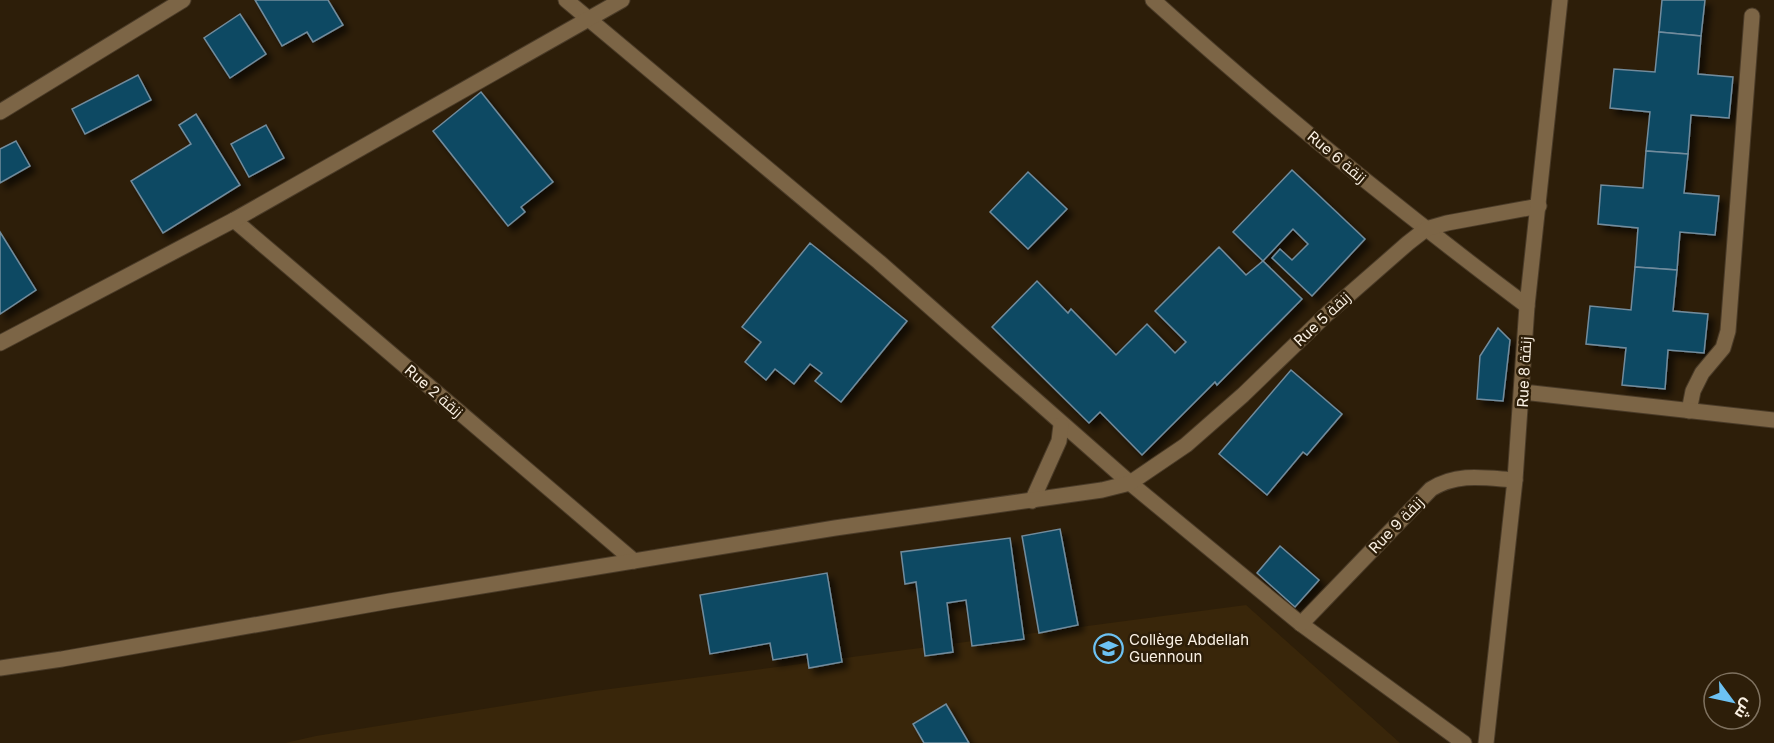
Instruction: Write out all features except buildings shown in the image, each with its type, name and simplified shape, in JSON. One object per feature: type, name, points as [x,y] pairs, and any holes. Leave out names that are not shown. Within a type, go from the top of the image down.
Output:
[{"type":"street","points":[[0,112],[183,0]]},
{"type":"street","points":[[566,0],[887,270],[1130,483],[1301,624],[1464,743]]},
{"type":"street","points":[[0,343],[234,219],[622,0]]},
{"type":"street","name":"Rue 6 زنقة","points":[[1153,0],[1222,62],[1352,171],[1527,306]]},
{"type":"street","name":"Rue 8 زنقة","points":[[1486,743],[1515,480],[1523,392],[1527,306],[1560,0]]},
{"type":"street","points":[[1689,411],[1693,391],[1702,373],[1723,348],[1728,331],[1752,16]]},
{"type":"street","name":"Rue 5 زنقة","points":[[1130,483],[1186,445],[1243,395],[1328,313],[1426,229],[1539,206]]},
{"type":"street","name":"Rue 2 زنقة","points":[[234,219],[634,561]]},
{"type":"street","points":[[1523,392],[1774,420]]},
{"type":"street","points":[[1032,501],[1059,441],[1061,424]]},
{"type":"street","name":"Rue 9 زنقة","points":[[1301,624],[1431,489],[1444,481],[1456,478],[1515,480]]},
{"type":"street","points":[[0,668],[835,528],[1032,501],[1102,490],[1130,483]]},
{"type":"shaded area","name":"Collège Abdellah Guennoun","points":[[1246,605],[1400,743],[285,743],[595,691]]},
{"type":"place","name":"Collège Abdellah Guennoun","points":[[1108,648]]}]
